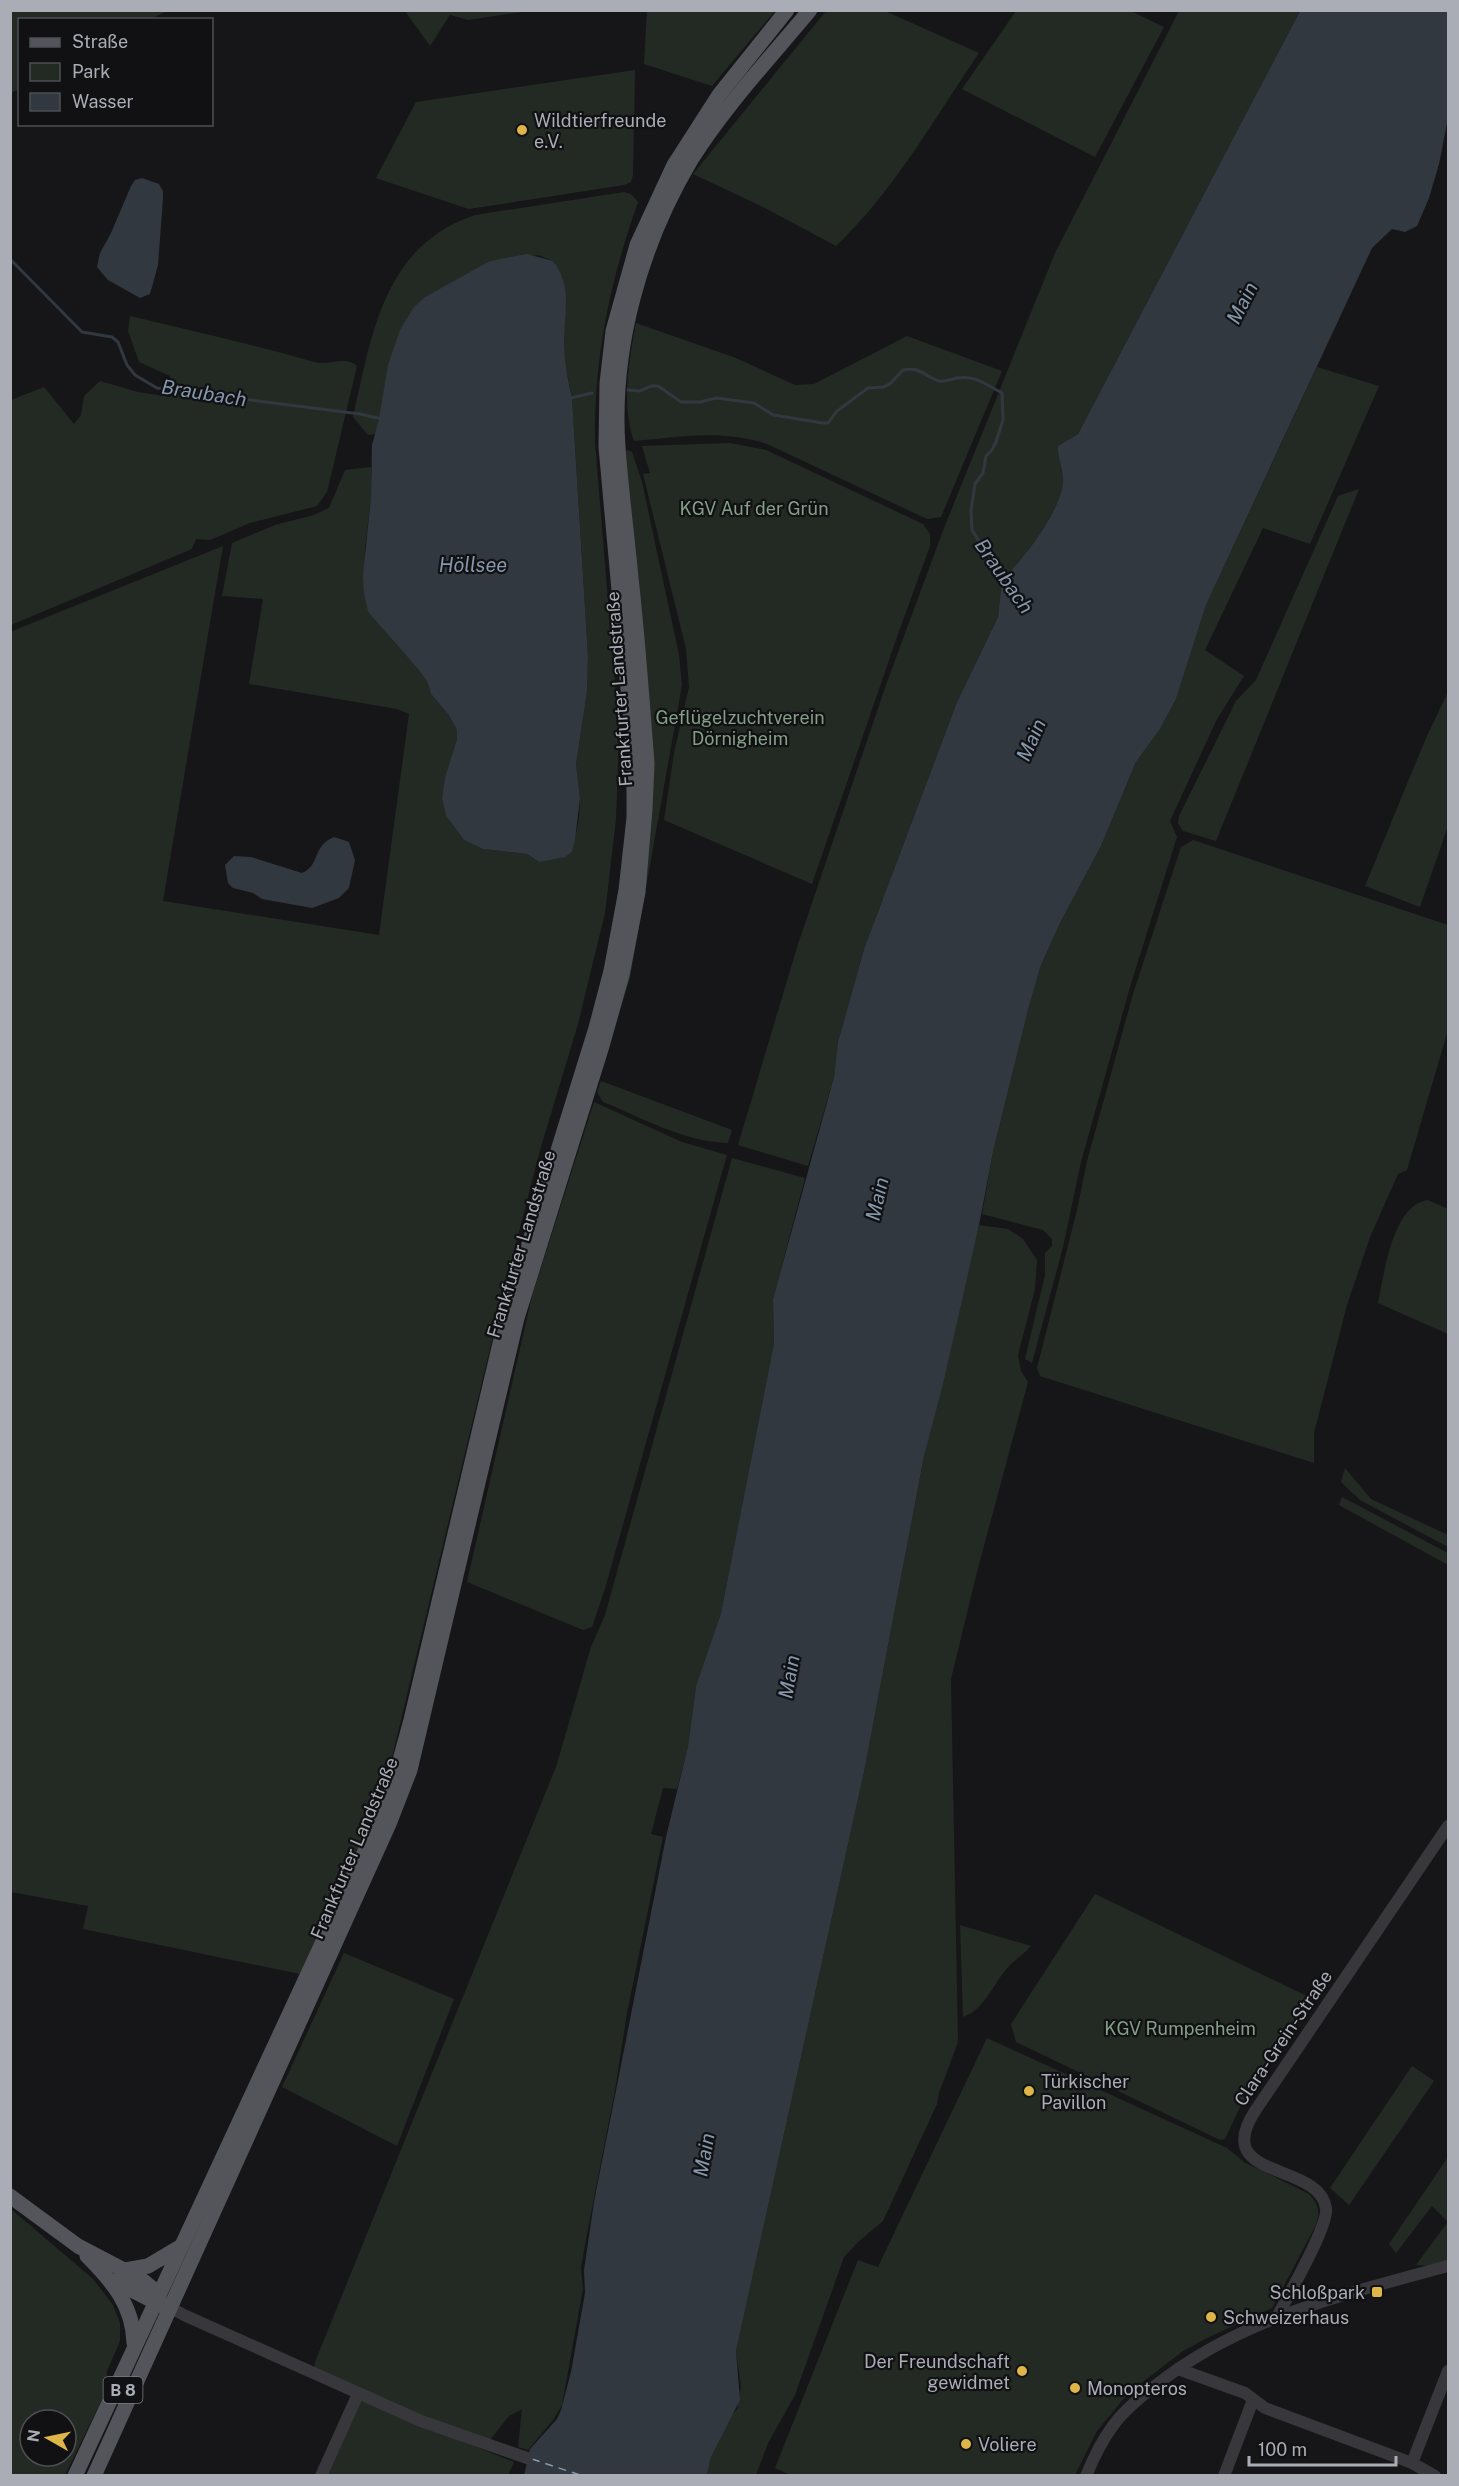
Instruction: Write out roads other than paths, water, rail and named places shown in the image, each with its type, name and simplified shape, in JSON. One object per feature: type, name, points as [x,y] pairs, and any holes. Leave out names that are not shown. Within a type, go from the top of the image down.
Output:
[{"type":"main road","name":"Frankfurter Landstraße","points":[[75,2475],[134,2346],[164,2304],[180,2247],[371,1838],[404,1750],[506,1318],[596,1028],[626,890],[634,818],[634,755],[606,447],[607,383],[613,331],[637,245],[674,165],[719,95],[787,10]]},
{"type":"main road","name":"Frankfurter Landstraße","points":[[94,2475],[164,2304],[389,1824],[410,1770],[517,1318],[602,1046],[622,975],[638,892],[647,763],[618,446],[621,363],[625,336],[638,283],[662,218],[692,159],[756,75],[810,10]]},
{"type":"main road","points":[[10,2196],[78,2246],[141,2279],[164,2304]]},
{"type":"main road","points":[[78,2246],[109,2278],[128,2307],[133,2326],[134,2346]]},
{"type":"main road","points":[[125,2270],[141,2268],[154,2263],[180,2247]]},
{"type":"main road","points":[[109,2278],[164,2304]]},
{"type":"main road","name":"B 8","points":[[85,2475],[164,2304]]},
{"type":"street","name":"Clara-Grein-Straße","points":[[1277,2317],[1323,2225],[1326,2205],[1322,2197],[1312,2188],[1265,2165],[1249,2154],[1244,2142],[1245,2131],[1255,2111],[1449,1826]]},
{"type":"street","points":[[1086,2475],[1101,2444],[1118,2420],[1178,2369],[1221,2342],[1277,2317],[1384,2283],[1449,2266]]},
{"type":"street","points":[[164,2304],[435,2427],[527,2458]]},
{"type":"street","points":[[1178,2369],[1245,2393],[1265,2408],[1412,2463],[1435,2475]]},
{"type":"street","points":[[1412,2463],[1449,2371]]},
{"type":"street","points":[[321,2475],[358,2394]]},
{"type":"street","points":[[1224,2475],[1253,2400]]},
{"type":"water","name":"Main","points":[[1300,11],[1448,11],[1448,118],[1439,164],[1429,198],[1417,226],[1405,232],[1392,229],[1372,248],[1206,605],[1176,699],[1160,729],[1136,762],[1101,846],[1060,923],[1041,965],[993,1152],[943,1384],[924,1456],[864,1772],[736,2351],[740,2400],[711,2457],[707,2475],[524,2476],[530,2449],[557,2419],[571,2372],[585,2293],[584,2270],[594,2202],[666,1837],[688,1746],[696,1686],[721,1613],[774,1343],[773,1299],[834,1077],[838,1042],[864,949],[957,702],[998,617],[1002,579],[1040,534],[1056,506],[1063,482],[1058,446],[1078,434]]},
{"type":"water","points":[[142,178],[159,184],[163,191],[163,199],[158,265],[150,294],[140,298],[108,280],[97,267],[100,253],[131,186],[135,180]]},
{"type":"water","name":"Höllsee","points":[[527,254],[553,261],[559,270],[565,290],[564,349],[572,398],[588,656],[587,692],[576,764],[580,798],[575,840],[572,852],[565,857],[539,862],[527,854],[483,849],[464,840],[446,816],[442,798],[445,777],[457,739],[457,730],[448,714],[431,694],[427,681],[418,669],[368,612],[363,575],[371,497],[372,445],[388,365],[400,330],[414,307],[425,297],[490,261]]},
{"type":"water","points":[[334,837],[349,842],[355,860],[349,888],[339,898],[312,908],[262,899],[253,893],[233,888],[228,883],[225,865],[234,856],[251,857],[302,873],[312,865],[322,846]]},
{"type":"waterway","name":"Braubach","points":[[10,259],[82,332],[112,337],[118,342],[127,365],[135,375],[157,388],[360,414],[382,419]]},
{"type":"waterway","name":"Braubach","points":[[628,390],[640,391],[651,386],[658,386],[681,402],[700,402],[716,398],[754,403],[773,415],[828,423],[837,411],[868,388],[890,384],[903,370],[914,369],[939,381],[964,377],[986,384],[1002,393],[1003,420],[996,442],[986,456],[983,473],[975,484],[971,511],[972,530],[1004,582]]},
{"type":"waterway","points":[[571,398],[592,393]]},
{"type":"place","name":"Wildtierfreunde e.V.","points":[[522,130]]},
{"type":"place","name":"Türkischer Pavillon","points":[[1029,2091]]},
{"type":"place","name":"Schloßpark","points":[[1377,2292]]},
{"type":"place","name":"Schweizerhaus","points":[[1211,2317]]},
{"type":"place","name":"Der Freundschaft gewidmet","points":[[1022,2371]]},
{"type":"place","name":"Monopteros","points":[[1075,2388]]},
{"type":"place","name":"Voliere","points":[[966,2444]]},
{"type":"park label","name":"KGV Auf der Grün","points":[[754,508]]},
{"type":"park label","name":"Geflügelzuchtverein Dörnigheim","points":[[740,727]]},
{"type":"park label","name":"KGV Rumpenheim","points":[[1180,2028]]}]
